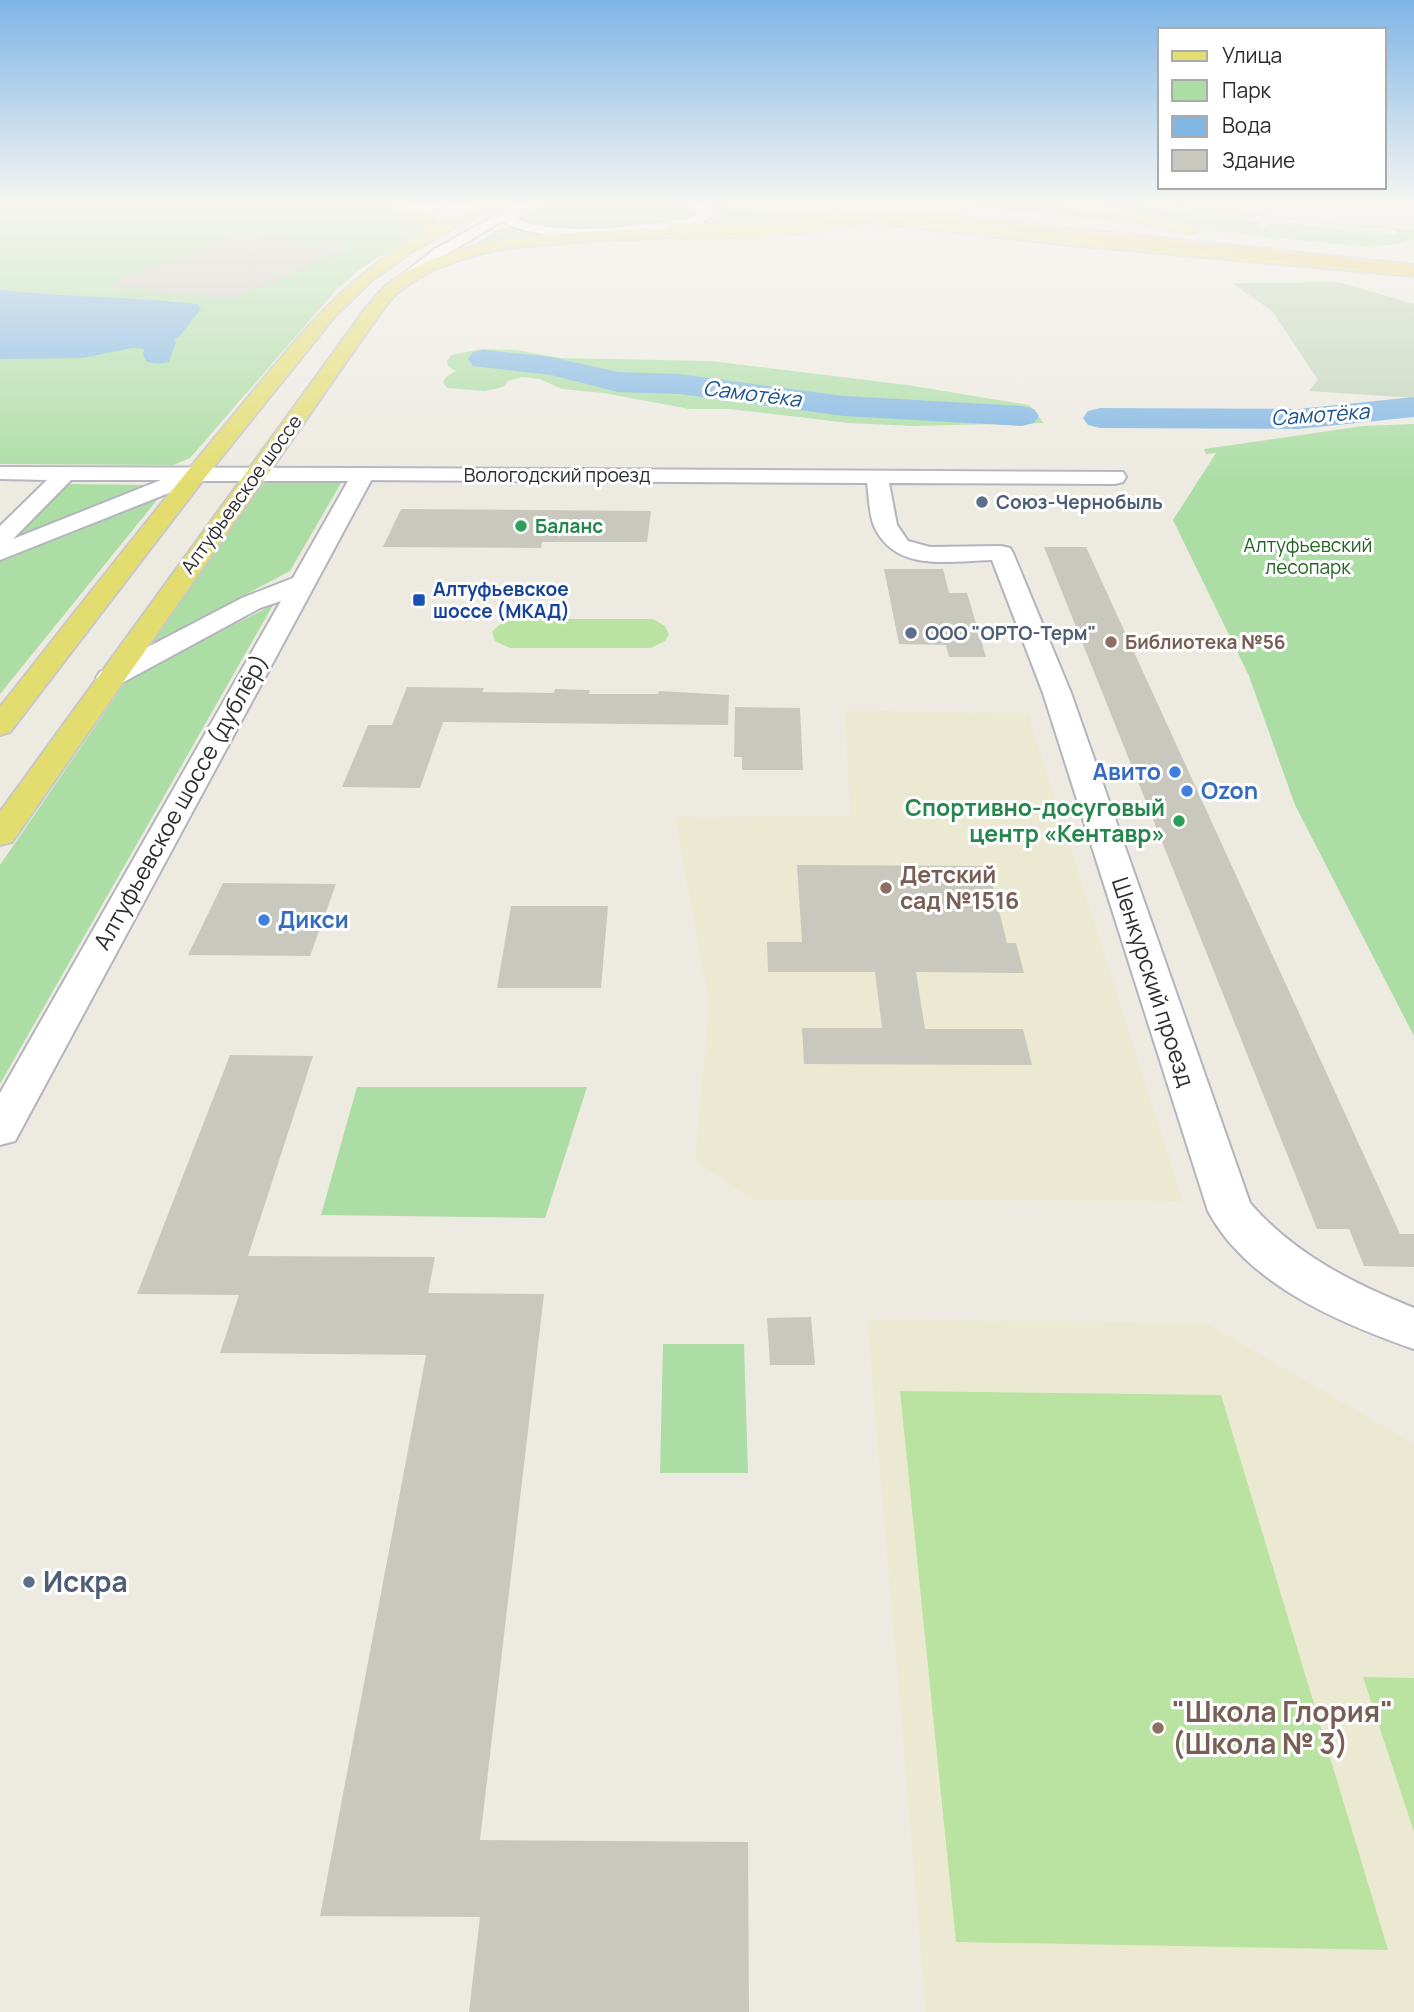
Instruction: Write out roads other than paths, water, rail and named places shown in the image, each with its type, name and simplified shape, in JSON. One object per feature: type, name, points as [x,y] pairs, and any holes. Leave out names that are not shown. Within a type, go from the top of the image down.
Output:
[{"type":"main road","name":"Алтуфьевское шоссе","points":[[0,726],[195,475],[345,297]]},
{"type":"main road","name":"Алтуфьевское шоссе","points":[[0,835],[254,475],[385,297]]},
{"type":"street","name":"Вологодский проезд","points":[[0,474],[1115,477]]},
{"type":"street","points":[[0,540],[65,474]]},
{"type":"street","points":[[0,553],[195,475]]},
{"type":"street","name":"Алтуфьевское шоссе (дублёр)","points":[[0,1130],[363,475]]},
{"type":"street","name":"Шенкурский проезд","points":[[877,477],[885,525],[899,545],[910,551],[930,554],[1001,553],[1057,694],[1230,1211],[1251,1238],[1288,1267],[1352,1305],[1414,1329]]},
{"type":"street","points":[[110,678],[251,603],[304,583]]},
{"type":"water","points":[[0,297],[97,297],[198,304],[201,309],[178,338],[83,358],[0,359]]},
{"type":"waterway","name":"Самотёка","points":[[0,321],[161,342],[158,355]]},
{"type":"waterway","name":"Самотёка","points":[[484,359],[551,366],[618,382],[679,384],[844,406],[1022,416]]},
{"type":"waterway","name":"Самотёка","points":[[1100,418],[1298,419],[1414,407]]},
{"type":"place","name":"Союз-Чернобыль","points":[[982,502]]},
{"type":"place","name":"Баланс","points":[[521,526]]},
{"type":"place","name":"Алтуфьевское шоссе (МКАД)","points":[[419,600]]},
{"type":"place","name":"ООО \"ОРТО-Терм\"","points":[[911,633]]},
{"type":"place","name":"Библиотека №56","points":[[1111,642]]},
{"type":"place","name":"Авито","points":[[1175,772]]},
{"type":"place","name":"Ozon","points":[[1187,791]]},
{"type":"place","name":"Спортивно-досуговый центр «Кентавр»","points":[[1179,821]]},
{"type":"place","name":"Детский сад №1516","points":[[886,888]]},
{"type":"place","name":"Дикси","points":[[264,920]]},
{"type":"place","name":"Искра","points":[[29,1582]]},
{"type":"place","name":"\"Школа Глория\" (Школа № 3)","points":[[1158,1728]]},
{"type":"park label","name":"Алтуфьевский лесопарк","points":[[1308,556]]}]
